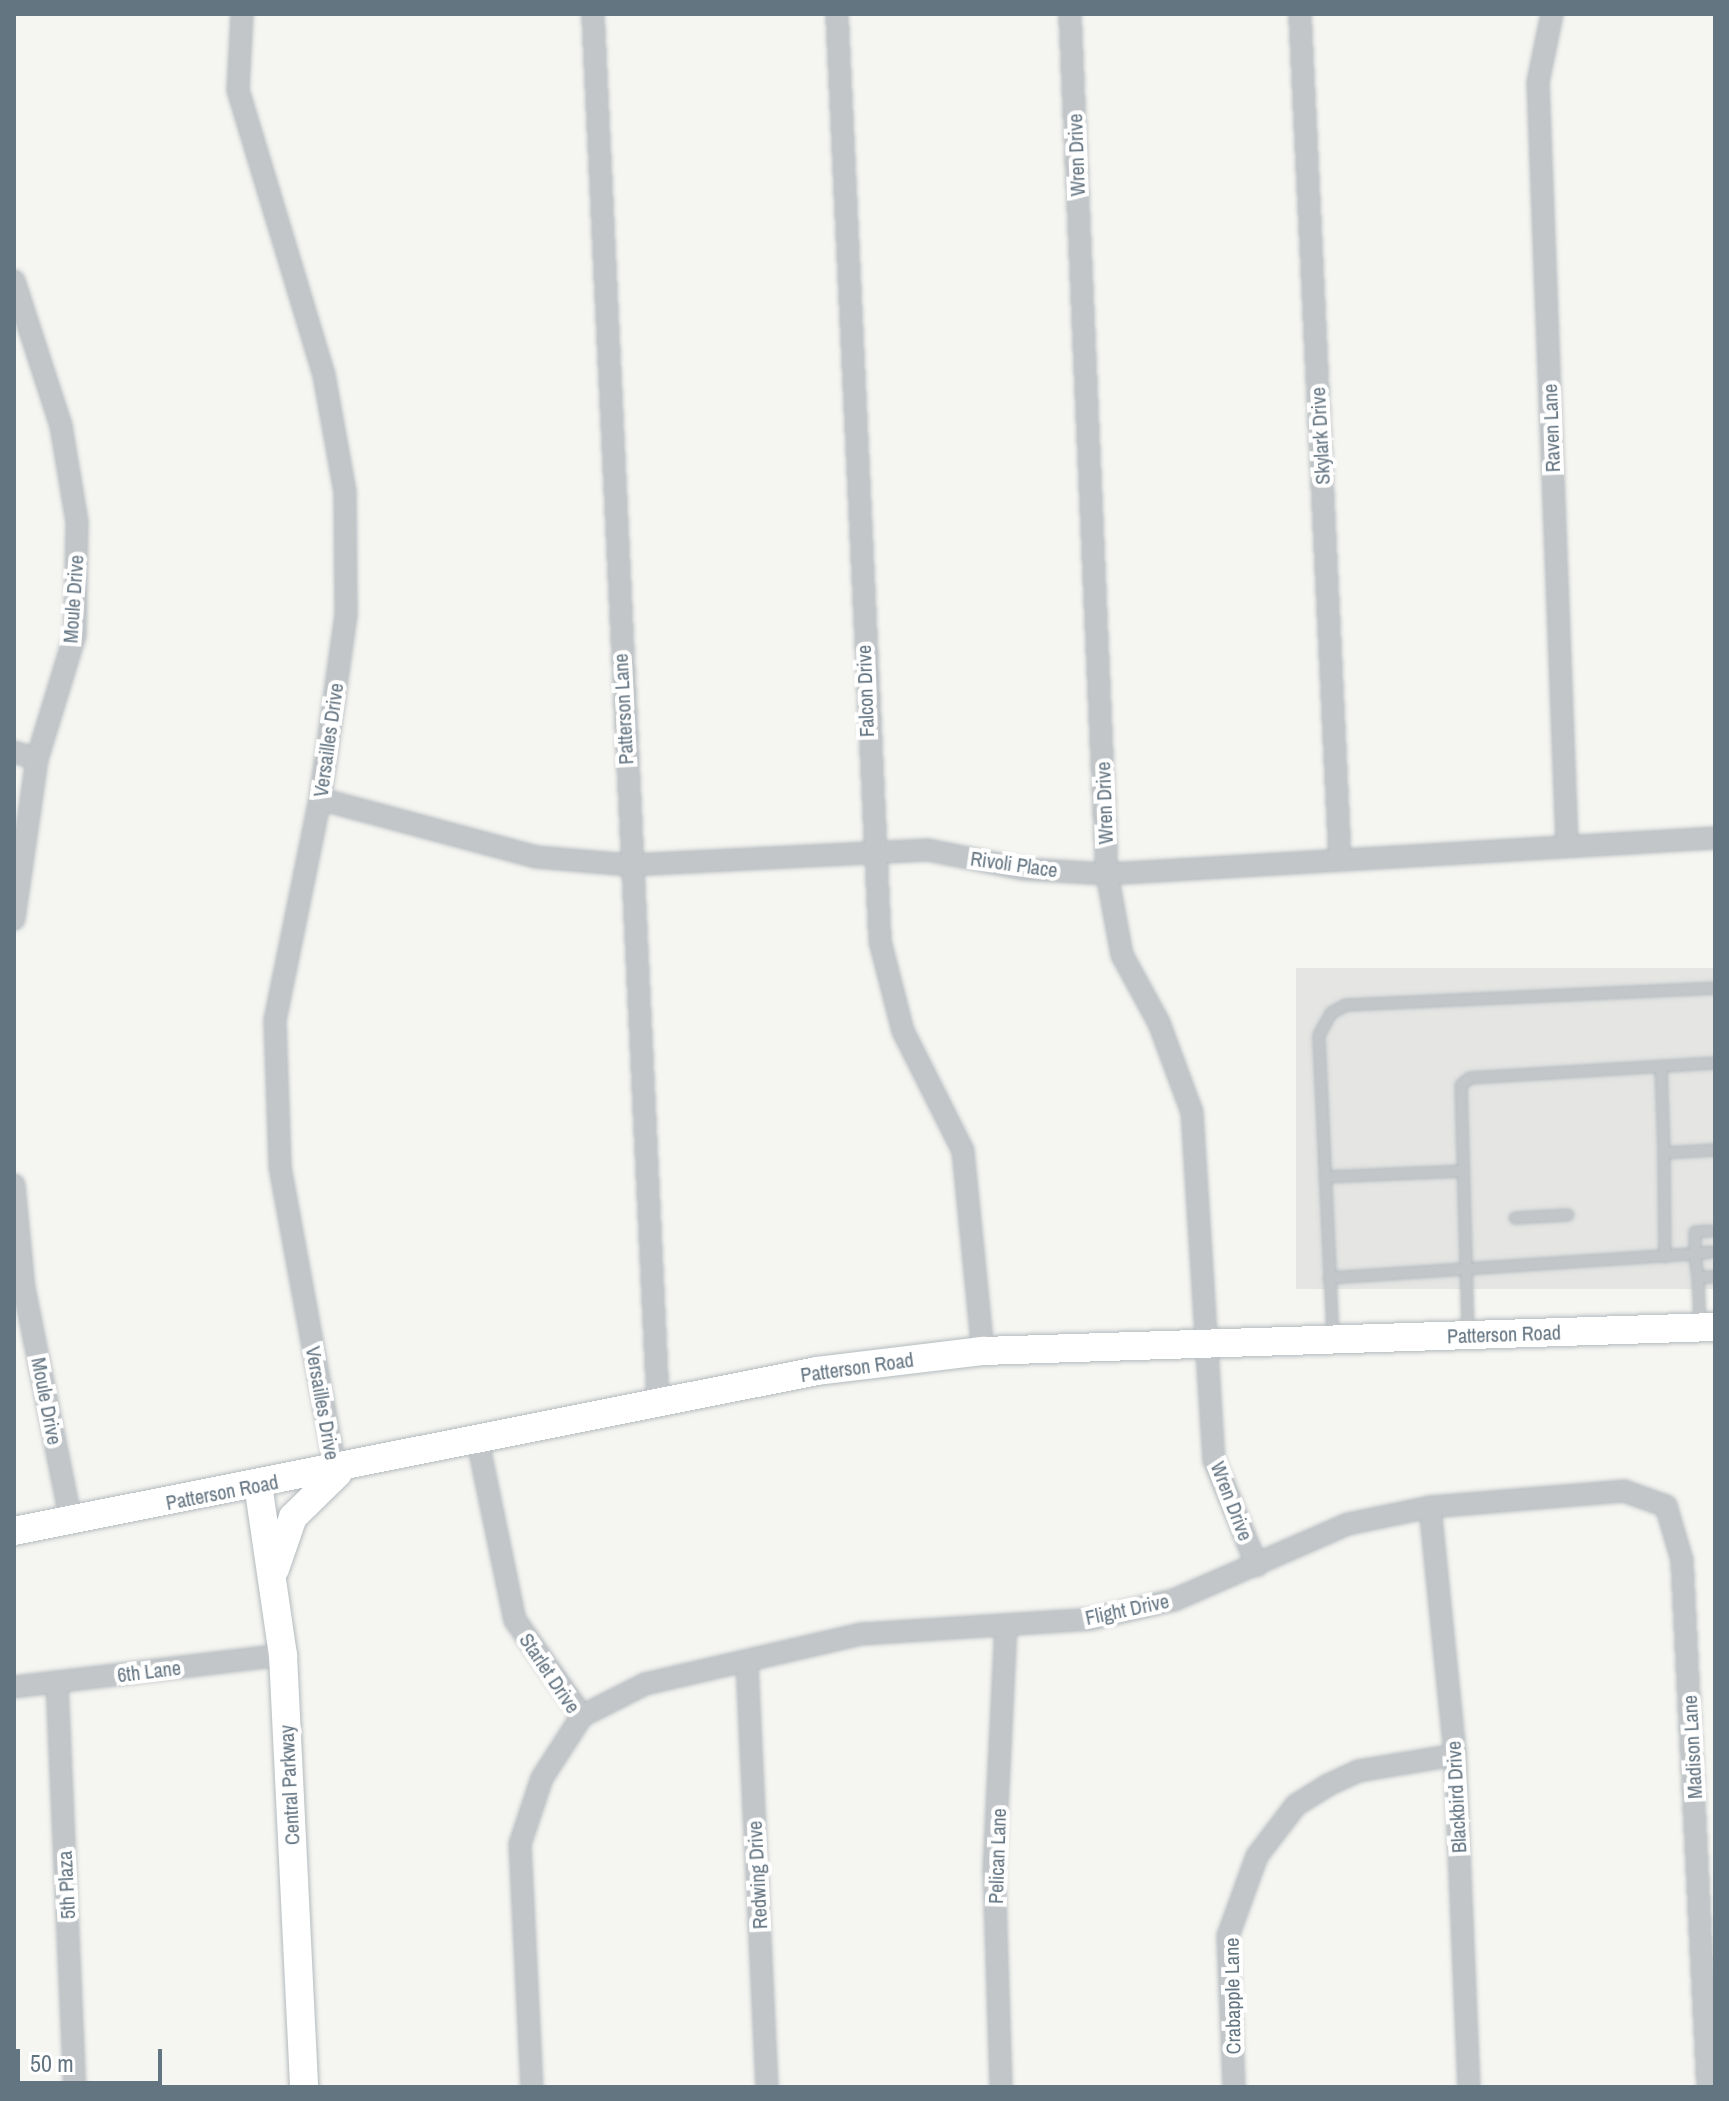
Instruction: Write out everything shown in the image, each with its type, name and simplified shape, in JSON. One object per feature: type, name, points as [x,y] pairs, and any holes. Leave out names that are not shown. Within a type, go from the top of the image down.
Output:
[{"type":"main road","name":"Patterson Road","points":[[14,1531],[338,1471],[817,1371],[983,1351],[1636,1329],[1710,1332]]},
{"type":"main road","points":[[273,1577],[293,1517],[338,1471]]},
{"type":"main road","name":"Central Parkway","points":[[258,1484],[283,1655],[304,2087]]},
{"type":"street","name":"Versailles Drive","points":[[242,14],[238,90],[324,375],[345,492],[346,615],[320,799],[275,1021],[280,1167],[338,1471]]},
{"type":"street","name":"Patterson Lane","points":[[593,14],[630,865],[658,1404]]},
{"type":"street","name":"Falcon Drive","points":[[837,14],[871,852],[880,941],[903,1031],[963,1151],[983,1351]]},
{"type":"street","name":"Wren Drive","points":[[1070,14],[1107,874],[1122,955],[1159,1023],[1192,1112],[1214,1460],[1257,1566]]},
{"type":"street","name":"Skylark Drive","points":[[1300,14],[1340,859]]},
{"type":"street","name":"Raven Lane","points":[[1552,14],[1538,82],[1567,843]]},
{"type":"street","name":"Moule Drive","points":[[14,281],[61,426],[77,522],[75,635],[37,759],[14,919]]},
{"type":"street","points":[[14,752],[37,759]]},
{"type":"street","name":"Rivoli Place","points":[[320,799],[536,857],[630,865],[928,850],[1023,869],[1107,874],[1567,843],[1715,838]]},
{"type":"street","name":"Moule Drive","points":[[14,1185],[24,1288],[71,1521]]},
{"type":"street","name":"Starlet Drive","points":[[478,1442],[515,1620],[582,1716],[542,1778],[520,1844],[532,2087]]},
{"type":"street","name":"Flight Drive","points":[[582,1716],[645,1684],[747,1663],[862,1634],[1091,1619],[1174,1600],[1348,1524],[1430,1507],[1624,1491],[1666,1506]]},
{"type":"street","name":"Madison Lane","points":[[1666,1506],[1682,1560],[1710,1984],[1708,2087]]},
{"type":"street","name":"Blackbird Drive","points":[[1430,1507],[1455,1755],[1469,2087]]},
{"type":"street","name":"Pelican Lane","points":[[1001,2087],[994,1870],[1006,1625]]},
{"type":"street","name":"6th Lane","points":[[14,1687],[283,1655]]},
{"type":"street","name":"Redwing Drive","points":[[747,1663],[767,2087]]},
{"type":"street","name":"5th Plaza","points":[[57,1682],[75,2087]]},
{"type":"street","name":"Crabapple Lane","points":[[1234,2087],[1228,1936],[1257,1856],[1296,1805],[1326,1786],[1358,1771],[1455,1755]]},
{"type":"lane","points":[[1333,1340],[1319,1035],[1338,1008],[1715,988]]},
{"type":"lane","points":[[1468,1335],[1457,1091],[1470,1078],[1715,1063]]},
{"type":"lane","points":[[1661,1066],[1665,1257]]},
{"type":"lane","points":[[1664,1153],[1715,1150]]},
{"type":"lane","points":[[1325,1177],[1460,1171]]},
{"type":"lane","points":[[1515,1218],[1568,1215]]},
{"type":"lane","points":[[1710,1332],[1698,1277],[1695,1232],[1711,1231]]},
{"type":"lane","points":[[1329,1278],[1465,1272],[1711,1252]]},
{"type":"lane","points":[[1698,1277],[1715,1277]]},
{"type":"shaded area","points":[[1296,968],[1715,968],[1715,1289],[1296,1289]]}]
